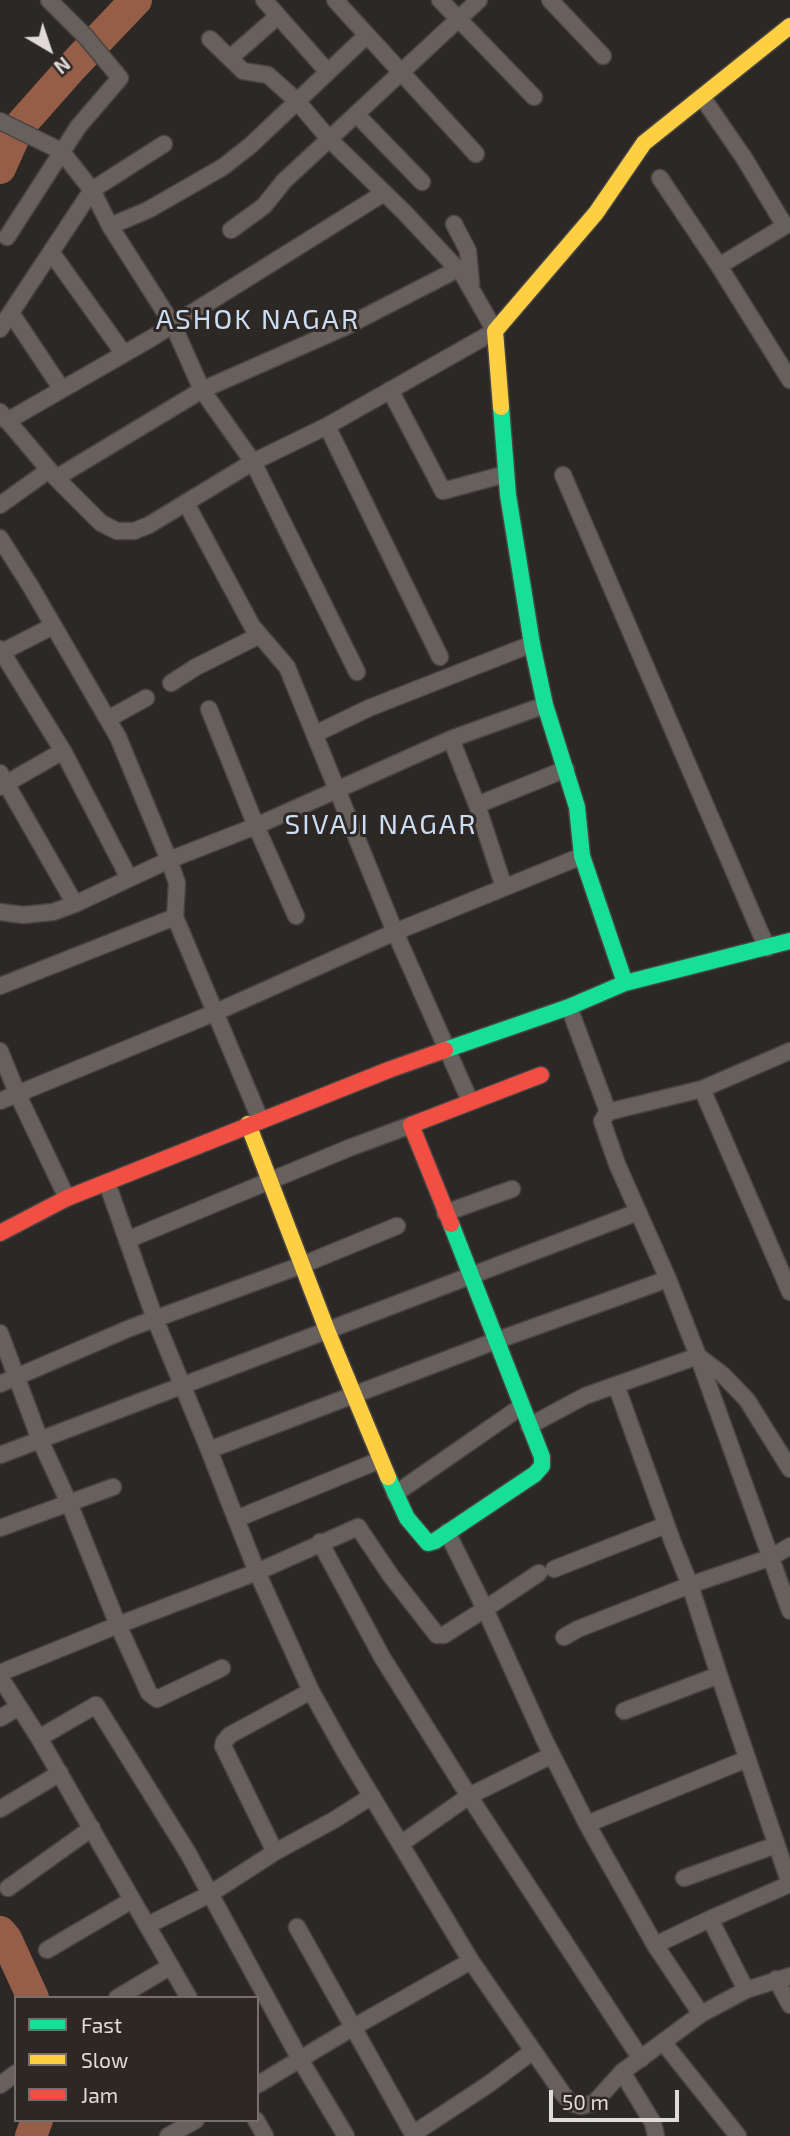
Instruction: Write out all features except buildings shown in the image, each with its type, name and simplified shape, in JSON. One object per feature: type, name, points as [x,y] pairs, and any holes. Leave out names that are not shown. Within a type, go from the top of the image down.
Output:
[{"type":"street","points":[[7,237],[78,127],[120,78],[86,37],[49,0]]},
{"type":"street","points":[[264,0],[327,71]]},
{"type":"street","points":[[335,0],[476,154]]},
{"type":"street","points":[[440,0],[534,97]]},
{"type":"street","points":[[231,230],[264,206],[284,181],[479,0]]},
{"type":"street","points":[[550,0],[603,56]]},
{"type":"street","points":[[230,58],[278,16]]},
{"type":"street","points":[[384,192],[124,354],[3,417],[52,474],[101,523],[117,531],[134,531],[149,525],[253,462],[327,426],[495,331],[596,213],[644,143],[790,26]]},
{"type":"street","points":[[110,226],[148,210],[223,167],[251,145],[368,35]]},
{"type":"street","points":[[209,39],[243,71],[268,75],[297,101],[329,139],[458,269],[495,331],[506,474],[532,644],[545,705],[577,807],[582,856],[625,983]]},
{"type":"street","points":[[702,97],[788,227],[719,266]]},
{"type":"street","points":[[356,114],[422,182]]},
{"type":"street","points":[[2,122],[61,151],[92,190],[110,226],[173,325],[202,390],[253,462],[357,672]]},
{"type":"street","points":[[0,329],[92,190],[164,144]]},
{"type":"street","points":[[660,178],[790,380]]},
{"type":"street","points":[[454,224],[468,251],[472,291]]},
{"type":"street","points":[[51,252],[124,354]]},
{"type":"street","points":[[0,505],[202,390],[345,327],[458,269]]},
{"type":"street","points":[[11,313],[61,388]]},
{"type":"street","points":[[390,390],[443,491],[506,474]]},
{"type":"street","points":[[327,426],[440,657]]},
{"type":"street","points":[[563,475],[767,948]]},
{"type":"street","points":[[186,503],[252,626],[287,667],[395,932],[470,1101]]},
{"type":"street","points":[[0,538],[118,737],[169,860],[177,883],[174,917],[214,1013],[254,1122],[270,1181],[327,1330],[380,1461],[407,1518],[425,1541],[435,1541],[535,1474],[542,1466],[542,1457],[411,1125]]},
{"type":"street","points":[[53,626],[1,652],[64,751],[129,878]]},
{"type":"street","points":[[171,682],[260,635]]},
{"type":"street","points":[[315,734],[369,708],[532,644]]},
{"type":"street","points":[[108,719],[146,698]]},
{"type":"street","points":[[0,912],[23,915],[53,912],[75,904],[169,860],[256,826],[451,739],[545,705]]},
{"type":"street","points":[[209,709],[296,916]]},
{"type":"street","points":[[451,739],[477,805],[504,887]]},
{"type":"street","points":[[64,751],[2,781],[75,904]]},
{"type":"street","points":[[477,805],[566,769]]},
{"type":"street","points":[[0,1101],[214,1013],[395,932],[582,856]]},
{"type":"street","points":[[0,986],[174,917]]},
{"type":"street","points":[[0,1233],[67,1198],[254,1122],[569,1007],[625,983],[790,941]]},
{"type":"street","points":[[569,1007],[608,1112]]},
{"type":"street","points":[[0,1051],[67,1198]]},
{"type":"street","points":[[790,1051],[702,1089],[608,1112],[602,1121],[617,1164],[668,1279],[698,1356],[790,1611]]},
{"type":"street","points":[[127,1240],[470,1101],[541,1075]]},
{"type":"street","points":[[702,1089],[790,1292]]},
{"type":"street","points":[[107,1183],[155,1319],[257,1572],[311,1691],[471,1961],[563,2094],[572,2103],[580,2106],[594,2103],[622,2072],[701,2014],[746,1990],[783,1978],[790,2005]]},
{"type":"street","points":[[445,1213],[512,1189]]},
{"type":"street","points":[[0,1455],[638,1212]]},
{"type":"street","points":[[0,1384],[155,1319],[302,1265],[397,1226]]},
{"type":"street","points":[[209,1450],[498,1340],[668,1279]]},
{"type":"street","points":[[0,1333],[40,1440],[149,1693],[157,1699],[222,1668]]},
{"type":"street","points":[[529,1426],[584,1396],[698,1356]]},
{"type":"street","points":[[698,1356],[747,1400],[790,1469]]},
{"type":"street","points":[[616,1385],[690,1585],[790,1884],[655,1945]]},
{"type":"street","points":[[395,1494],[522,1406]]},
{"type":"street","points":[[236,1519],[380,1461]]},
{"type":"street","points":[[0,1528],[113,1487]]},
{"type":"street","points":[[188,1996],[60,1773],[0,1675],[118,1625],[257,1572],[358,1527],[391,1576],[437,1635],[444,1635],[547,1571],[666,1525]]},
{"type":"street","points":[[447,1532],[587,1824],[655,1945],[701,2014]]},
{"type":"street","points":[[320,1542],[382,1657],[469,1796],[641,2059]]},
{"type":"street","points":[[564,1637],[690,1585],[772,1557],[790,1546]]},
{"type":"street","points":[[624,1711],[719,1675]]},
{"type":"street","points":[[275,1853],[223,1746],[230,1735],[311,1691]]},
{"type":"street","points":[[39,1738],[96,1705],[188,1853],[345,2136]]},
{"type":"street","points":[[0,1718],[19,1707]]},
{"type":"street","points":[[401,1843],[469,1796],[552,1755]]},
{"type":"street","points":[[587,1824],[747,1759]]},
{"type":"street","points":[[0,1810],[60,1773]]},
{"type":"street","points":[[148,1925],[210,1894],[372,1796]]},
{"type":"street","points":[[8,1888],[92,1828]]},
{"type":"street","points":[[684,1878],[776,1844]]},
{"type":"street","points":[[47,1950],[132,1900]]},
{"type":"street","points":[[710,1919],[746,1990]]},
{"type":"street","points":[[297,1927],[414,2135],[533,2051]]},
{"type":"street","points":[[259,2084],[471,1961]]},
{"type":"street","points":[[120,1996],[171,1966]]},
{"type":"street","points":[[663,2042],[738,2136]]},
{"type":"street","points":[[622,2072],[653,2123],[656,2136]]},
{"type":"street","points":[[168,2136],[192,2122]]},
{"type":"waterway","points":[[0,168],[18,128],[136,0]]},
{"type":"waterway","points":[[0,1932],[6,1939],[32,1996]]},
{"type":"waterway","points":[[31,2136],[36,2122]]},
{"type":"traffic: fast","points":[[501,407],[508,495],[532,644],[545,705],[577,807],[582,856],[625,983]]},
{"type":"traffic: fast","points":[[445,1050],[569,1007],[625,983],[790,941]]},
{"type":"traffic: fast","points":[[388,1477],[407,1518],[428,1543],[435,1541],[535,1474],[542,1466],[542,1457],[451,1224]]},
{"type":"traffic: slow","points":[[501,407],[495,331],[596,213],[644,143],[790,26]]},
{"type":"traffic: slow","points":[[248,1124],[327,1330],[388,1477]]},
{"type":"traffic: jam","points":[[0,1233],[67,1198],[445,1050]]},
{"type":"traffic: jam","points":[[451,1224],[411,1125],[541,1075]]},
{"type":"district","name":"ASHOK NAGAR","points":[[258,320]]},
{"type":"district","name":"SIVAJI NAGAR","points":[[381,825]]}]
